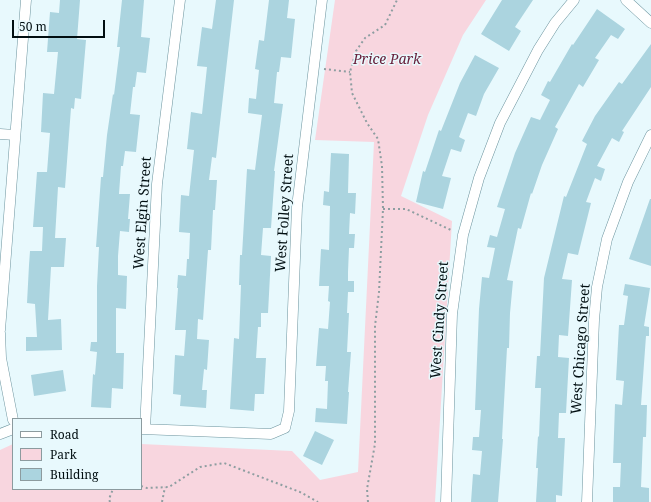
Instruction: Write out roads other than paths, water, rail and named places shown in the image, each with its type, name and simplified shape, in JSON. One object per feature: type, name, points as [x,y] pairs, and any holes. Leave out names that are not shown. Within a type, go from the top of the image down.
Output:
[{"type":"street","points":[[0,330],[0,304],[26,0]]},
{"type":"street","name":"West Elgin Street","points":[[143,429],[157,184],[180,0]]},
{"type":"street","name":"West Folley Street","points":[[143,429],[271,434],[285,428],[289,411],[297,207],[322,0]]},
{"type":"street","name":"West Cindy Street","points":[[446,502],[452,314],[463,235],[479,178],[500,123],[538,50],[555,23],[574,0]]},
{"type":"street","points":[[626,0],[651,23]]},
{"type":"street","points":[[0,134],[15,135]]},
{"type":"street","name":"West Chicago Street","points":[[587,502],[594,320],[597,287],[607,239],[628,182],[651,135]]},
{"type":"street","points":[[0,334],[1,358],[13,418]]},
{"type":"street","points":[[0,434],[12,429]]},
{"type":"park label","name":"Price Park","points":[[387,60]]}]
